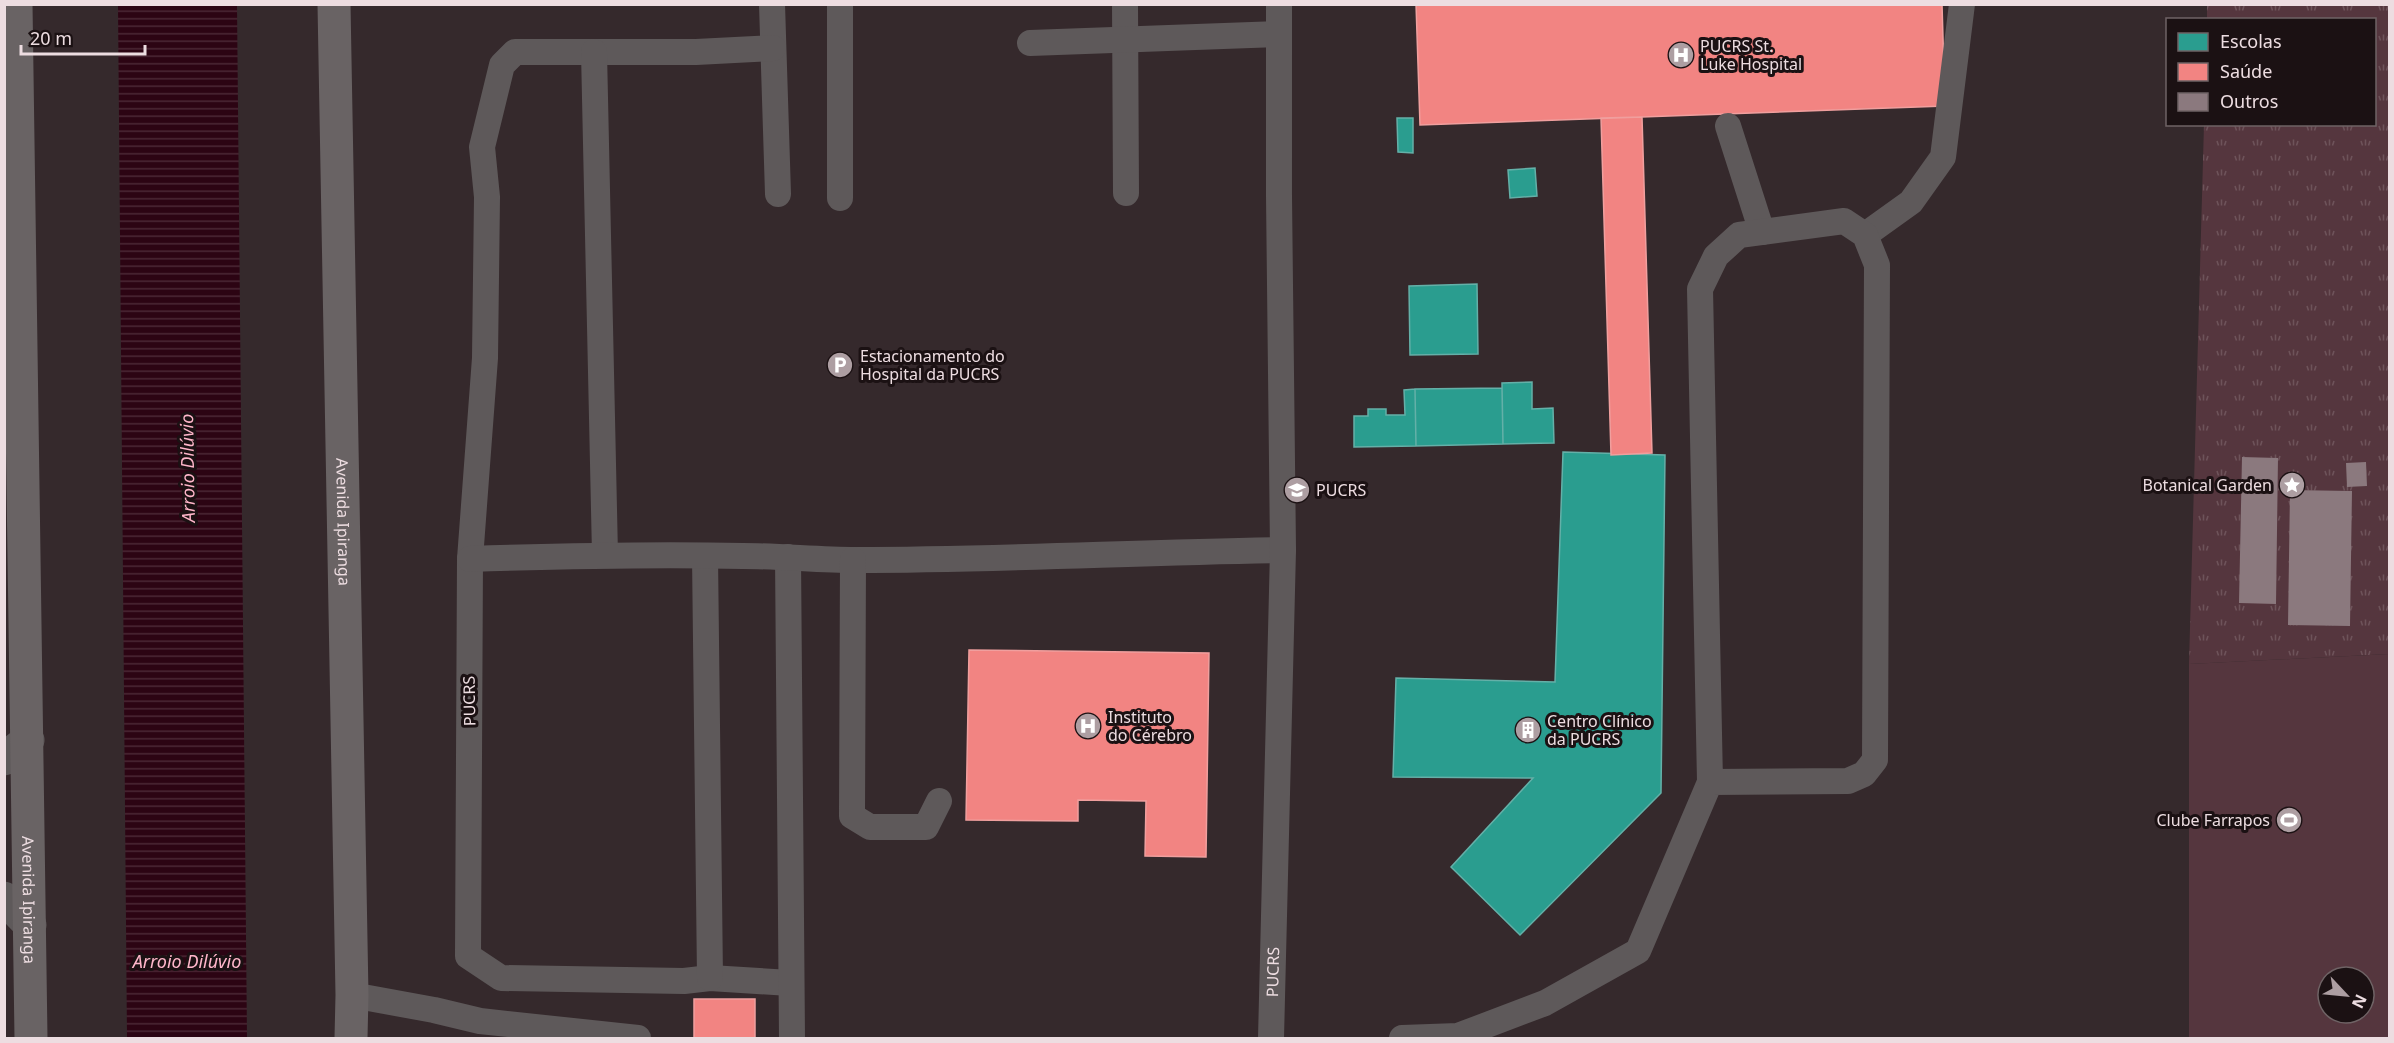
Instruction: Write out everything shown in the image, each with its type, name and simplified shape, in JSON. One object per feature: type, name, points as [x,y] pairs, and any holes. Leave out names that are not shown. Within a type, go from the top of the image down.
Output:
[{"type":"main road","name":"Avenida Ipiranga","points":[[16,4],[16,750],[30,925],[31,1038]]},
{"type":"main road","name":"Avenida Ipiranga","points":[[334,4],[351,1038]]},
{"type":"street","points":[[4,898],[30,925]]},
{"type":"lane","points":[[772,4],[778,194]]},
{"type":"lane","points":[[840,4],[840,198]]},
{"type":"lane","points":[[1125,4],[1126,193]]},
{"type":"lane","name":"PUCRS","points":[[1271,1038],[1283,550],[1279,4]]},
{"type":"lane","points":[[1865,235],[1911,202],[1943,157],[1962,4]]},
{"type":"lane","points":[[1030,43],[1279,34]]},
{"type":"lane","name":"PUCRS","points":[[710,978],[684,981],[501,978],[468,956],[470,559],[485,357],[487,197],[482,147],[502,65],[515,52],[696,52],[773,48]]},
{"type":"lane","points":[[594,52],[605,555]]},
{"type":"lane","points":[[1728,126],[1762,232]]},
{"type":"lane","points":[[1402,1038],[1458,1036],[1545,1003],[1638,951],[1710,782],[1701,289],[1716,256],[1739,235],[1844,220],[1865,235],[1877,265],[1875,760],[1864,774],[1848,781],[1710,782]]},
{"type":"lane","points":[[470,559],[605,555],[853,560],[1034,558],[1113,553],[1283,550]]},
{"type":"lane","points":[[705,556],[710,978],[790,983]]},
{"type":"lane","points":[[788,557],[792,1038]]},
{"type":"lane","points":[[853,560],[852,816],[870,827],[926,827],[939,801]]},
{"type":"lane","points":[[352,995],[480,1021],[638,1038]]},
{"type":"green space","name":"Botanical Garden","points":[[2207,5],[2389,5],[2389,654],[2189,664],[2204,126],[2376,126],[2376,18],[2207,18]]},
{"type":"green space","name":"Clube Farrapos","points":[[2389,654],[2389,1038],[2189,1038],[2189,664]]},
{"type":"water","name":"Arroio Dilúvio","points":[[118,5],[237,5],[247,1038],[127,1038]]},
{"type":"building: Escolas","points":[[1397,118],[1413,118],[1413,153],[1398,152]]},
{"type":"building: Escolas","points":[[1535,168],[1537,196],[1510,198],[1508,170]]},
{"type":"building: Escolas","points":[[1477,284],[1478,354],[1410,355],[1409,286]]},
{"type":"building: Escolas","points":[[1532,382],[1532,409],[1553,408],[1554,443],[1503,444],[1502,383]]},
{"type":"building: Escolas","points":[[1502,388],[1503,444],[1416,446],[1415,389]]},
{"type":"building: Escolas","points":[[1415,389],[1416,446],[1354,447],[1354,416],[1368,416],[1368,409],[1386,409],[1386,415],[1405,415],[1404,390]]},
{"type":"building: Escolas","name":"Centro Clínico da PUCRS","points":[[1563,452],[1665,455],[1661,793],[1520,935],[1451,867],[1533,778],[1393,777],[1396,678],[1555,682]]},
{"type":"building: Saúde","name":"PUCRS St. Luke Hospital","points":[[1416,4],[1942,4],[1945,106],[1420,125]]},
{"type":"building: Saúde","points":[[1642,117],[1652,453],[1611,455],[1601,118]]},
{"type":"building: Saúde","name":"Instituto do Cérebro","points":[[969,650],[1209,653],[1206,857],[1145,856],[1146,801],[1078,800],[1078,821],[966,820]]},
{"type":"building: Saúde","points":[[694,999],[755,999],[755,1038],[694,1038]]},
{"type":"building: Outros","points":[[2242,457],[2278,458],[2276,604],[2239,603]]},
{"type":"building: Outros","points":[[2366,462],[2367,486],[2347,487],[2346,463]]},
{"type":"building: Outros","points":[[2290,490],[2352,491],[2350,626],[2288,625]]},
{"type":"place","name":"PUCRS St. Luke Hospital","points":[[1681,55]]},
{"type":"place","name":"Estacionamento do Hospital da PUCRS","points":[[840,365]]},
{"type":"place","name":"Botanical Garden","points":[[2292,485]]},
{"type":"place","name":"PUCRS","points":[[1297,490]]},
{"type":"place","name":"Instituto do Cérebro","points":[[1088,726]]},
{"type":"place","name":"Centro Clínico da PUCRS","points":[[1528,730]]},
{"type":"place","name":"Clube Farrapos","points":[[2289,820]]}]
